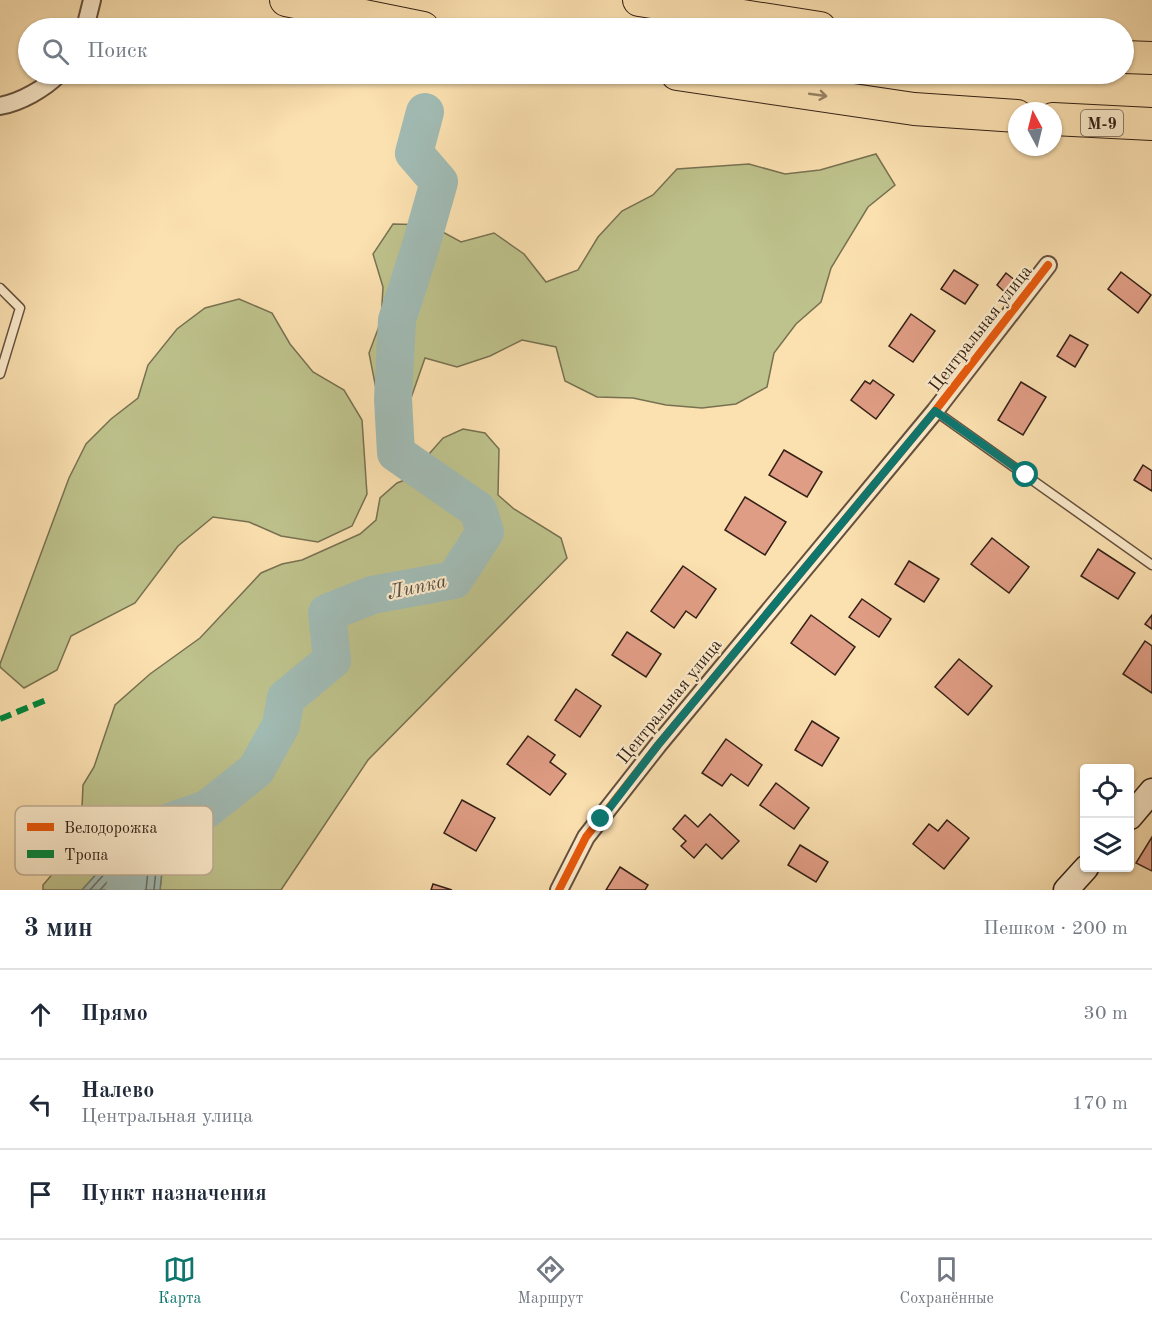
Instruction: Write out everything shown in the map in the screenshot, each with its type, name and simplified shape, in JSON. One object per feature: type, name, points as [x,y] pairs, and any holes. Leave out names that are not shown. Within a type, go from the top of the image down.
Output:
[{"type":"highway","points":[[286,0],[374,18]]},
{"type":"highway","points":[[639,0],[755,18]]},
{"type":"highway","points":[[1134,57],[1152,58]]},
{"type":"highway","points":[[745,84],[914,109],[1008,115]]},
{"type":"highway","name":"М-9","points":[[1062,119],[1152,124]]},
{"type":"street","points":[[88,18],[92,0]]},
{"type":"street","points":[[0,106],[26,96],[47,84]]},
{"type":"street","name":"Центральная улица","points":[[559,890],[586,837],[658,745],[935,411],[1048,266]]},
{"type":"street","points":[[1134,812],[1152,791]]},
{"type":"street","points":[[1066,890],[1082,872]]},
{"type":"lane","points":[[0,288],[20,308],[0,374]]},
{"type":"lane","points":[[935,411],[1152,565]]},
{"type":"green space","points":[[876,154],[895,185],[868,207],[831,268],[821,302],[796,324],[774,353],[767,387],[736,404],[702,408],[666,405],[633,398],[597,397],[565,381],[556,347],[522,340],[490,356],[457,367],[425,358],[411,398],[379,404],[369,353],[381,321],[383,287],[373,254],[393,224],[430,225],[461,242],[494,233],[524,254],[546,282],[578,270],[598,237],[622,211],[653,195],[677,169],[749,164],[785,174],[820,170]]},
{"type":"green space","points":[[239,299],[272,313],[290,344],[313,372],[344,390],[362,420],[367,494],[352,526],[318,542],[281,536],[249,522],[213,517],[178,546],[135,603],[71,636],[57,670],[24,688],[0,667],[0,664],[69,478],[86,444],[111,419],[138,398],[148,365],[177,329],[205,308]]},
{"type":"green space","points":[[463,429],[485,433],[499,449],[498,495],[514,509],[561,538],[567,558],[368,760],[281,890],[160,890],[162,875],[213,875],[213,806],[82,806],[83,785],[94,767],[115,705],[150,674],[200,638],[261,573],[282,564],[302,560],[360,534],[376,520],[380,498],[397,483],[418,475],[429,454],[443,438]]},
{"type":"green space","points":[[52,875],[96,875],[82,890],[43,890],[43,885]]},
{"type":"water","points":[[96,875],[162,875],[160,890],[82,890]]},
{"type":"building","points":[[954,270],[978,285],[965,304],[941,289]]},
{"type":"building","points":[[1121,272],[1151,295],[1138,313],[1108,289]]},
{"type":"building","points":[[1006,273],[1021,285],[1010,297],[997,285]]},
{"type":"building","points":[[911,314],[935,331],[913,362],[889,346]]},
{"type":"building","points":[[1070,335],[1088,345],[1075,367],[1057,356]]},
{"type":"building","points":[[873,380],[894,395],[876,419],[851,400],[865,381],[870,384]]},
{"type":"building","points":[[1021,382],[1046,397],[1023,435],[998,420]]},
{"type":"building","points":[[784,450],[822,472],[807,497],[769,475]]},
{"type":"building","points":[[1143,465],[1152,471],[1152,491],[1134,480]]},
{"type":"building","points":[[745,497],[786,522],[765,555],[725,530]]},
{"type":"building","points":[[992,538],[1029,567],[1009,593],[971,564]]},
{"type":"building","points":[[1098,549],[1135,573],[1118,599],[1081,576]]},
{"type":"building","points":[[909,561],[939,579],[924,602],[895,584]]},
{"type":"building","points":[[683,566],[716,589],[696,618],[686,611],[674,628],[651,611]]},
{"type":"building","points":[[862,599],[891,619],[879,637],[849,617]]},
{"type":"building","points":[[811,615],[855,647],[835,675],[791,643]]},
{"type":"building","points":[[1152,615],[1152,629],[1145,624]]},
{"type":"building","points":[[627,632],[661,654],[646,677],[612,655]]},
{"type":"building","points":[[1145,641],[1152,646],[1152,693],[1123,674]]},
{"type":"building","points":[[959,659],[992,686],[968,715],[935,687]]},
{"type":"building","points":[[576,689],[601,706],[580,737],[555,720]]},
{"type":"building","points":[[812,721],[839,738],[822,766],[795,750]]},
{"type":"building","points":[[528,736],[555,755],[550,762],[566,774],[550,795],[507,764]]},
{"type":"building","points":[[726,739],[762,765],[748,786],[731,774],[722,786],[702,773]]},
{"type":"building","points":[[776,783],[809,808],[794,829],[760,805]]},
{"type":"building","points":[[462,800],[495,818],[476,851],[444,833]]},
{"type":"building","points":[[710,814],[739,841],[722,859],[706,844],[694,858],[681,846],[686,841],[673,829],[685,815],[698,827]]},
{"type":"building","points":[[947,820],[969,838],[944,869],[913,844],[929,824],[938,831]]},
{"type":"building","points":[[1152,837],[1152,871],[1136,863]]},
{"type":"building","points":[[800,845],[828,862],[816,882],[788,865]]},
{"type":"building","points":[[620,867],[648,885],[645,890],[606,890]]},
{"type":"building","points":[[433,884],[452,890],[431,890]]},
{"type":"waterway","name":"Липка","points":[[211,806],[256,770],[281,725],[286,698],[332,660],[327,613],[372,595],[454,580],[485,532],[478,510],[396,453],[393,399],[397,320],[439,182],[414,153],[425,112]]},
{"type":"waterway","name":"Липка","points":[[125,890],[127,875]]},
{"type":"marked path","points":[[0,719],[46,700]]},
{"type":"cycle path","points":[[559,890],[586,837],[658,745],[935,411],[1048,265]]},
{"type":"route","points":[[601,819],[658,745],[935,411],[1026,475]]}]
